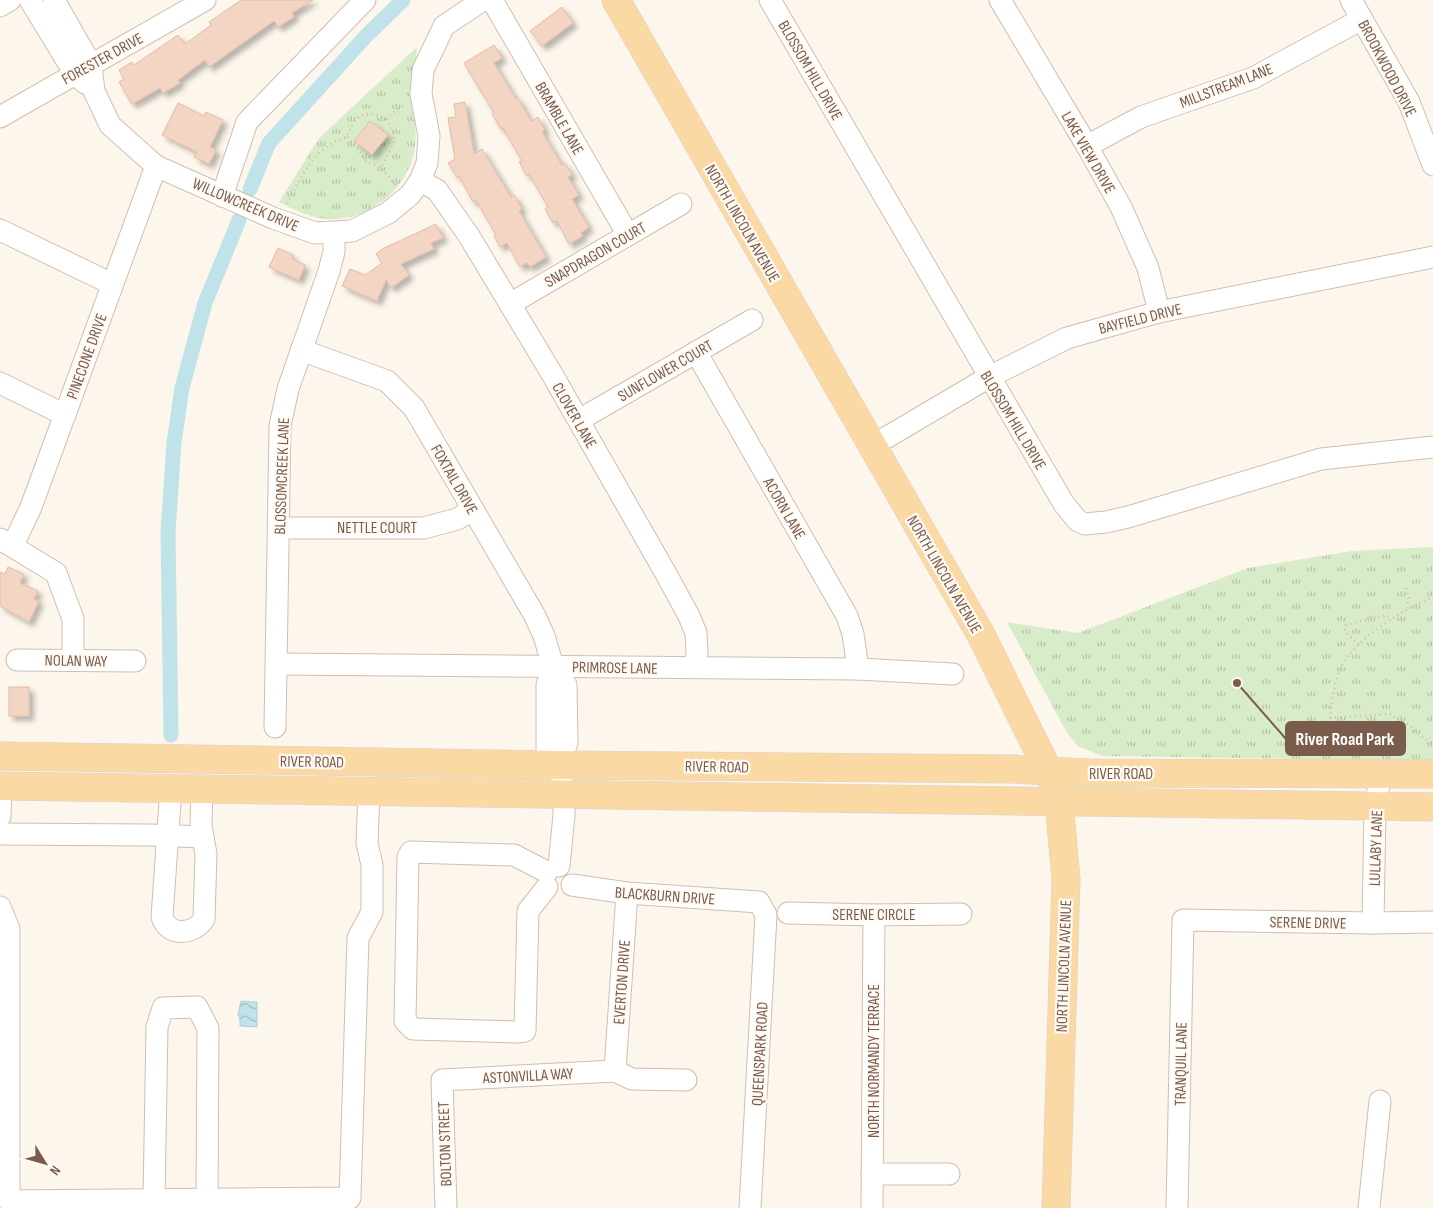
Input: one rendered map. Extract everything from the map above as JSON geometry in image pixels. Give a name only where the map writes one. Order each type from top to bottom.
[{"type":"main road","name":"NORTH LINCOLN AVENUE","points":[[616,0],[980,633],[1032,742],[1049,772],[1059,802],[1066,879],[1056,1208]]},
{"type":"main road","name":"RIVER ROAD","points":[[0,756],[559,765],[1012,769],[1049,772],[1433,774]]},
{"type":"main road","name":"RIVER ROAD","points":[[1,786],[1433,807]]},
{"type":"street","points":[[0,6],[10,0]]},
{"type":"street","name":"WILLOWCREEK DRIVE","points":[[30,0],[83,70]]},
{"type":"street","name":"WILLOWCREEK DRIVE","points":[[54,0],[83,70],[110,125],[156,166],[273,218],[315,233],[352,231],[388,213],[410,195],[420,181],[427,162],[429,136],[422,94],[423,70],[444,26],[483,0]]},
{"type":"street","name":"FORESTER DRIVE","points":[[0,117],[205,0]]},
{"type":"street","points":[[222,196],[247,122],[365,0]]},
{"type":"street","name":"BRAMBLE LANE","points":[[492,0],[628,235]]},
{"type":"street","name":"BLOSSOM HILL DRIVE","points":[[770,0],[1064,504],[1078,521],[1085,524],[1128,517],[1320,459],[1433,447]]},
{"type":"street","name":"LAKE VIEW DRIVE","points":[[1000,0],[1121,207],[1148,268],[1159,312]]},
{"type":"street","name":"BROOKWOOD DRIVE","points":[[1351,0],[1409,102],[1433,165]]},
{"type":"street","name":"MILLSTREAM LANE","points":[[1087,146],[1141,117],[1253,78],[1362,19]]},
{"type":"street","name":"PINECONE DRIVE","points":[[6,542],[31,507],[156,166]]},
{"type":"street","name":"CLOVER LANE","points":[[420,181],[437,190],[469,236],[578,420],[689,616],[696,633],[696,667]]},
{"type":"street","name":"SNAPDRAGON COURT","points":[[510,304],[680,204]]},
{"type":"street","points":[[0,230],[112,284]]},
{"type":"street","name":"BLOSSOMCREEK LANE","points":[[275,727],[280,426],[288,389],[329,271],[334,252],[334,233]]},
{"type":"street","name":"BAYFIELD DRIVE","points":[[872,446],[989,377],[1067,338],[1159,312],[1433,257]]},
{"type":"street","name":"SUNFLOWER COURT","points":[[578,420],[752,320]]},
{"type":"street","name":"FOXTAIL DRIVE","points":[[301,350],[386,381],[414,408],[535,616],[544,636],[553,666],[566,685],[556,714],[567,743],[559,765]]},
{"type":"street","name":"ACORN LANE","points":[[696,352],[847,616],[853,634],[858,669]]},
{"type":"street","points":[[0,383],[65,415]]},
{"type":"street","name":"NETTLE COURT","points":[[278,528],[424,528],[457,519],[473,510]]},
{"type":"street","points":[[6,542],[56,573],[73,619],[73,660]]},
{"type":"street","name":"NOLAN WAY","points":[[16,660],[135,661]]},
{"type":"street","name":"PRIMROSE LANE","points":[[277,664],[858,669],[953,674]]},
{"type":"street","points":[[551,875],[514,855],[411,852],[408,857],[405,1021],[413,1029],[525,1031],[528,911],[551,875],[564,815],[564,794],[559,765]]},
{"type":"street","name":"LULLABY LANE","points":[[1373,923],[1375,807],[1381,774]]},
{"type":"street","points":[[0,817],[1,786]]},
{"type":"street","points":[[171,788],[162,917],[164,922],[173,930],[180,931],[194,929],[204,919],[206,854],[201,826],[202,789]]},
{"type":"street","points":[[0,907],[9,929],[9,1201],[350,1198],[358,938],[372,912],[372,865],[368,843],[369,792]]},
{"type":"street","points":[[0,834],[203,837]]},
{"type":"street","name":"BLACKBURN DRIVE","points":[[551,875],[567,868],[573,878],[572,886],[627,893],[759,902]]},
{"type":"street","name":"EVERTON DRIVE","points":[[616,1071],[627,893]]},
{"type":"street","name":"QUEENSPARK ROAD","points":[[750,1208],[766,915],[759,902]]},
{"type":"street","name":"SERENE CIRCLE","points":[[788,912],[874,915],[961,914]]},
{"type":"street","name":"NORTH NORMANDY TERRACE","points":[[872,1208],[874,915]]},
{"type":"street","name":"SERENE DRIVE","points":[[1183,920],[1433,922]]},
{"type":"street","name":"TRANQUIL LANE","points":[[1177,1208],[1183,920]]},
{"type":"street","points":[[154,1199],[158,1027],[163,1008],[197,1008],[208,1028],[207,1199]]},
{"type":"street","points":[[616,1071],[632,1080],[686,1080]]},
{"type":"street","name":"ASTONVILLA WAY","points":[[442,1080],[616,1071]]},
{"type":"street","name":"BOLTON STREET","points":[[442,1080],[446,1208]]},
{"type":"street","points":[[1369,1208],[1380,1100]]},
{"type":"street","points":[[872,1174],[949,1174]]},
{"type":"path","points":[[386,119],[399,108],[409,104]]},
{"type":"path","points":[[347,137],[352,124],[360,116],[371,114],[386,119],[394,131],[395,138],[389,155],[381,167]]},
{"type":"path","points":[[347,137],[352,145],[362,153],[364,160],[381,167],[398,189]]},
{"type":"path","points":[[285,208],[308,165],[323,148],[347,137]]},
{"type":"path","points":[[1406,588],[1409,599],[1408,609]]},
{"type":"path","points":[[1330,718],[1332,700],[1341,668],[1358,644],[1419,602],[1433,597]]},
{"type":"path","points":[[1358,644],[1345,632],[1346,625],[1372,616],[1380,618],[1386,615],[1391,620]]},
{"type":"path","points":[[1280,759],[1330,718],[1391,714],[1393,718],[1403,721],[1417,734],[1433,744]]},
{"type":"green space","points":[[417,47],[414,93],[416,137],[414,154],[402,181],[381,202],[369,210],[341,219],[314,217],[279,202],[319,138]]},
{"type":"green space","points":[[1433,547],[1433,761],[1102,756],[1078,746],[1067,733],[1007,622],[1078,633],[1248,568],[1352,551]]},
{"type":"water","points":[[241,1001],[257,1002],[257,1027],[240,1026],[238,1014]]},
{"type":"building","points":[[241,0],[313,0],[292,13],[294,17],[278,27],[274,21],[209,67],[205,60],[178,80],[180,83],[163,93],[160,88],[132,104],[119,82],[124,79],[119,70],[132,62],[134,65],[178,35],[185,44],[211,25],[209,22]]},
{"type":"building","points":[[562,7],[573,23],[542,46],[530,31]]},
{"type":"building","points":[[494,45],[502,58],[494,63],[531,121],[538,117],[545,130],[542,132],[562,165],[565,163],[572,175],[568,177],[579,195],[572,199],[589,227],[581,233],[583,236],[569,244],[557,221],[553,223],[545,209],[548,207],[529,174],[527,176],[519,162],[522,161],[503,128],[501,129],[492,114],[494,113],[464,63]]},
{"type":"building","points":[[465,102],[474,154],[482,149],[511,197],[514,195],[522,209],[519,211],[546,257],[530,267],[527,263],[520,267],[507,243],[500,247],[494,236],[496,235],[476,200],[473,202],[459,176],[457,177],[448,163],[455,159],[448,118],[456,117],[454,104]]},
{"type":"building","points":[[178,103],[204,116],[206,112],[223,120],[210,147],[216,150],[209,164],[194,157],[197,152],[162,135]]},
{"type":"building","points":[[370,121],[388,135],[372,155],[354,141]]},
{"type":"building","points":[[436,224],[443,238],[431,243],[434,249],[401,264],[409,275],[391,288],[386,280],[377,301],[342,286],[350,269],[365,275],[382,263],[376,254],[384,248]]},
{"type":"building","points":[[278,248],[293,255],[292,259],[305,265],[299,280],[269,267]]},
{"type":"building","points":[[8,567],[24,574],[20,583],[38,591],[34,599],[39,601],[29,622],[0,606],[0,572],[5,574]]},
{"type":"building","points":[[9,687],[29,687],[29,716],[9,716]]},
{"type":"waterway","points":[[250,189],[269,143],[367,35],[403,0]]},
{"type":"waterway","points":[[171,735],[168,532],[174,443],[182,388],[205,303],[239,220]]},
{"type":"place","name":"River Road Park","points":[[1237,683]]}]
